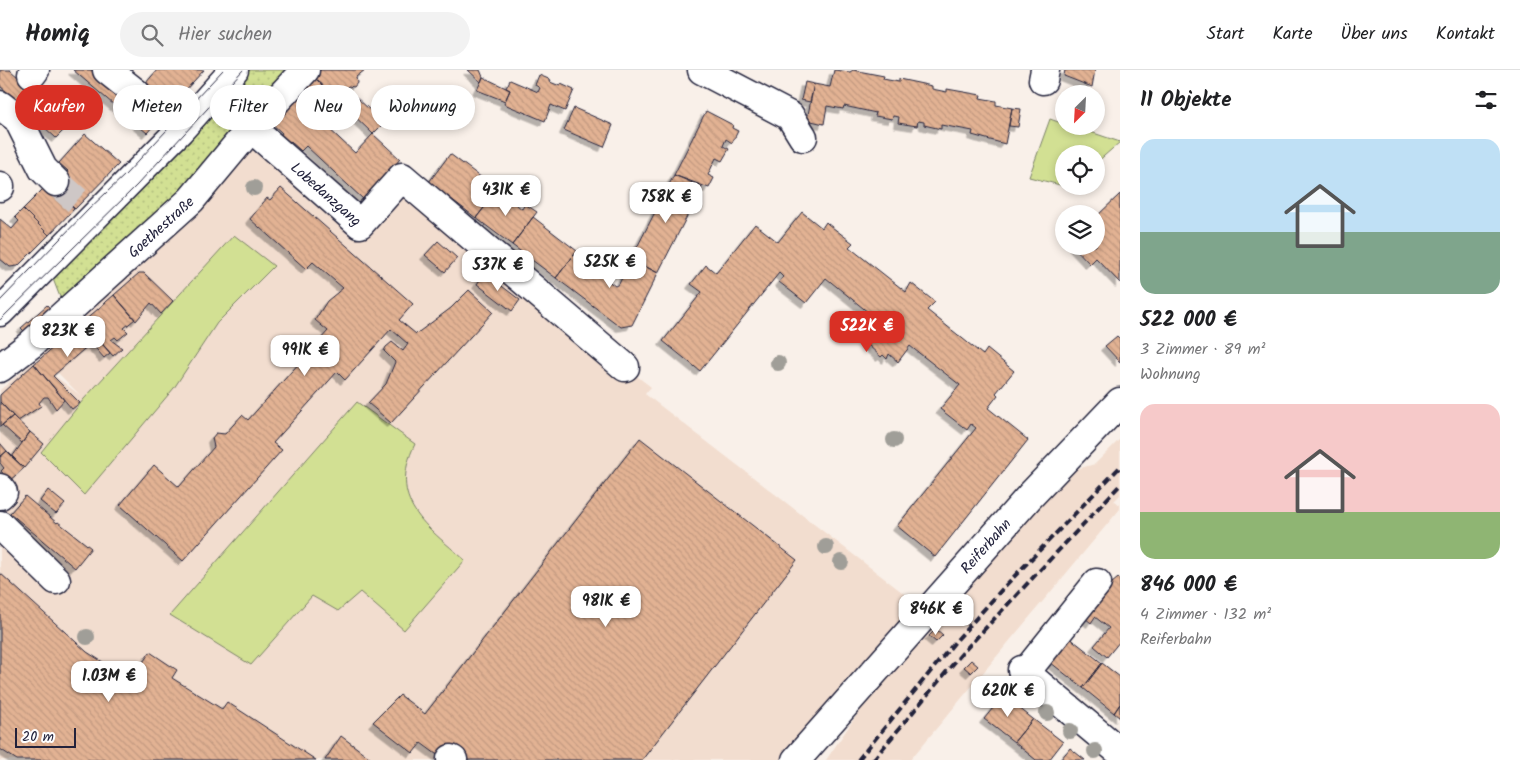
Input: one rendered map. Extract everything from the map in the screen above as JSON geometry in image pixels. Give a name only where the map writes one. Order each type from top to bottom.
[{"type":"street","points":[[107,70],[126,85]]},
{"type":"street","points":[[4,301],[171,123],[234,70]]},
{"type":"street","name":"Goethestraße","points":[[286,90],[305,70]]},
{"type":"street","points":[[702,70],[790,116],[803,137]]},
{"type":"street","points":[[0,105],[18,119],[43,170],[56,182]]},
{"type":"street","name":"Goethestraße","points":[[0,368],[30,345],[191,200],[249,130]]},
{"type":"street","name":"Lobedanzgang","points":[[253,130],[360,224],[402,177],[625,367]]},
{"type":"street","name":"Reiferbahn","points":[[796,760],[1030,496],[1120,402]]},
{"type":"street","points":[[0,488],[3,492],[0,495]]},
{"type":"street","points":[[0,525],[56,580]]},
{"type":"street","points":[[1097,584],[1023,672],[1120,752]]},
{"type":"shaded area","points":[[249,130],[253,130],[360,223],[402,177],[651,387],[645,394],[924,609],[795,760],[0,760],[0,390],[35,361],[80,395],[30,345]]},
{"type":"shaded area","points":[[1120,439],[1120,495],[1114,501],[1120,505],[1120,509],[910,760],[826,760],[886,672],[990,555],[1077,469],[1095,464]]},
{"type":"green space","points":[[250,70],[305,70],[286,91],[286,85],[236,85]]},
{"type":"green space","points":[[210,114],[210,130],[246,130],[54,313],[60,297],[53,279],[141,189],[195,130],[200,130],[200,125]]},
{"type":"green space","points":[[1050,119],[1055,121],[1055,135],[1099,135],[1120,142],[1105,155],[1105,145],[1055,145],[1055,184],[1029,177]]},
{"type":"green space","points":[[234,235],[274,266],[217,323],[174,388],[84,495],[41,452],[84,399]]},
{"type":"green space","points":[[357,402],[415,444],[408,464],[406,481],[408,497],[415,511],[425,523],[465,560],[404,630],[360,592],[338,611],[312,596],[251,665],[170,615]]},
{"type":"building","points":[[0,70],[10,70],[27,85],[15,85],[15,99],[0,86]]},
{"type":"building","points":[[73,70],[106,70],[146,85],[113,85],[113,104],[103,96],[103,85],[91,85]]},
{"type":"building","points":[[157,70],[204,70],[190,85],[145,84]]},
{"type":"building","points":[[320,70],[365,70],[356,77],[356,85],[322,85],[314,77]]},
{"type":"building","points":[[468,70],[480,70],[483,77],[481,82]]},
{"type":"building","points":[[834,70],[850,72],[853,70],[884,76],[883,79],[899,82],[899,79],[932,86],[932,89],[947,92],[947,89],[981,95],[980,98],[996,101],[996,105],[1012,108],[1005,144],[972,135],[973,131],[941,125],[941,129],[924,125],[924,122],[918,121],[917,126],[898,123],[899,117],[893,116],[892,119],[875,116],[876,113],[844,106],[843,109],[827,106],[824,124],[807,120],[814,84],[830,87]]},
{"type":"building","points":[[1065,70],[1095,70],[1092,85],[1087,85],[1064,76]]},
{"type":"building","points":[[539,75],[551,80],[550,82],[560,86],[561,84],[574,90],[565,111],[551,105],[545,121],[504,104],[510,90],[506,88],[510,80],[538,92],[540,88],[535,85]]},
{"type":"building","points":[[314,77],[322,85],[307,85]]},
{"type":"building","points":[[483,77],[510,90],[505,101],[477,90]]},
{"type":"building","points":[[805,82],[814,84],[810,102],[801,100]]},
{"type":"building","points":[[296,96],[296,130],[330,130],[355,153],[373,134],[400,159],[376,188],[375,186],[363,199],[306,146],[301,151],[290,141],[287,143],[280,136],[282,133],[279,130],[286,130],[286,107]]},
{"type":"building","points":[[361,102],[371,111],[371,130],[377,130],[373,134],[361,122]]},
{"type":"building","points":[[574,108],[613,125],[604,147],[564,130]]},
{"type":"building","points":[[1012,108],[1021,109],[1018,127],[1009,126]]},
{"type":"building","points":[[706,111],[733,125],[732,128],[738,131],[732,143],[726,139],[723,146],[729,149],[722,161],[716,158],[708,175],[714,178],[709,188],[674,175]]},
{"type":"building","points":[[47,130],[64,130],[56,138]]},
{"type":"building","points":[[85,134],[119,164],[75,209],[52,187],[68,171],[59,163]]},
{"type":"building","points":[[450,154],[498,190],[476,218],[429,182]]},
{"type":"building","points":[[674,175],[702,187],[658,273],[631,259]]},
{"type":"building","points":[[48,184],[74,209],[49,235],[23,209]]},
{"type":"building","points":[[281,188],[413,304],[399,320],[416,334],[451,308],[469,290],[493,312],[391,423],[368,403],[386,384],[395,362],[384,351],[386,347],[392,342],[403,351],[408,344],[391,329],[345,380],[337,372],[273,443],[282,450],[183,561],[120,505],[154,465],[179,487],[214,447],[212,438],[216,433],[225,434],[242,415],[248,420],[328,331],[315,320],[327,301],[343,288],[313,262],[306,269],[250,219],[267,198],[270,200]]},
{"type":"building","points":[[498,190],[522,209],[525,204],[537,212],[512,245],[476,218]]},
{"type":"building","points":[[1120,194],[1120,283],[1096,258],[1090,264],[1082,255],[1105,255],[1105,208]]},
{"type":"building","points":[[23,209],[49,235],[18,266],[10,267],[0,259],[0,219],[12,229],[19,221],[15,217]]},
{"type":"building","points":[[802,212],[822,228],[826,222],[853,243],[849,247],[906,292],[911,283],[935,302],[927,310],[983,355],[987,349],[1014,371],[996,393],[998,395],[988,408],[1028,440],[935,557],[897,526],[976,428],[971,424],[967,430],[940,409],[960,385],[910,346],[898,362],[889,354],[887,359],[883,355],[881,357],[866,343],[870,338],[861,332],[874,317],[826,278],[806,303],[779,282],[783,277],[779,273],[700,371],[663,341],[702,292],[691,284],[706,265],[716,273],[755,224],[778,242]]},
{"type":"building","points":[[533,217],[577,251],[556,278],[512,245]]},
{"type":"building","points":[[438,241],[457,258],[445,272],[425,255]]},
{"type":"building","points":[[574,255],[615,286],[619,284],[631,259],[658,273],[632,325],[621,327],[556,278]]},
{"type":"building","points":[[139,273],[144,273],[173,301],[161,314],[151,303],[136,321],[114,295]]},
{"type":"building","points":[[485,273],[520,300],[512,311],[477,284]]},
{"type":"building","points":[[114,295],[135,319],[124,328],[128,332],[118,340],[115,337],[111,340],[122,348],[113,356],[83,322]]},
{"type":"building","points":[[47,305],[56,315],[31,338],[21,328]]},
{"type":"building","points":[[83,322],[110,353],[104,358],[91,343],[53,376],[80,403],[72,409],[34,364]]},
{"type":"building","points":[[1117,336],[1120,339],[1120,362],[1105,346]]},
{"type":"building","points":[[34,364],[64,400],[56,409],[48,397],[44,397],[39,403],[41,406],[18,421],[0,402],[0,395]]},
{"type":"building","points":[[0,402],[13,416],[0,427]]},
{"type":"building","points":[[13,416],[30,432],[22,443],[2,425]]},
{"type":"building","points":[[30,432],[44,444],[24,468],[12,457]]},
{"type":"building","points":[[640,438],[797,560],[642,760],[444,760],[421,743],[413,753],[373,722],[400,695],[425,714]]},
{"type":"building","points":[[0,443],[7,451],[0,457]]},
{"type":"building","points":[[7,451],[24,468],[9,481],[1,471],[4,468],[0,463],[0,457]]},
{"type":"building","points":[[48,490],[65,504],[56,514],[40,501]]},
{"type":"building","points":[[25,496],[91,548],[75,568],[10,513]]},
{"type":"building","points":[[0,573],[87,652],[131,680],[150,652],[177,670],[172,678],[222,709],[227,702],[316,760],[17,760],[0,749]]},
{"type":"building","points":[[1118,578],[1120,580],[1120,641],[1107,657],[1094,646],[1109,628],[1095,617],[1091,623],[1078,612]]},
{"type":"building","points":[[936,629],[943,635],[936,642],[929,636]]},
{"type":"building","points":[[1065,634],[1102,663],[1083,688],[1046,659]]},
{"type":"building","points":[[971,660],[978,666],[971,673],[964,667]]},
{"type":"building","points":[[1102,663],[1120,677],[1120,704],[1114,713],[1083,688]]},
{"type":"building","points":[[998,691],[1033,719],[1014,742],[984,719],[997,703],[992,699]]},
{"type":"building","points":[[1120,704],[1120,718],[1114,713]]},
{"type":"building","points":[[1033,719],[1063,742],[1049,760],[1036,760],[1014,742]]},
{"type":"building","points":[[341,736],[365,754],[372,760],[325,760]]},
{"type":"building","points":[[1070,748],[1085,760],[1061,759]]},
{"type":"tunnel","points":[[56,182],[81,204]]},
{"type":"tram line","points":[[0,301],[88,210],[125,175],[223,70]]},
{"type":"tram line","points":[[0,320],[137,185],[243,70]]},
{"type":"railway","points":[[858,760],[954,643],[1005,586],[1120,467]]},
{"type":"railway","points":[[873,760],[963,652],[1120,485]]}]
